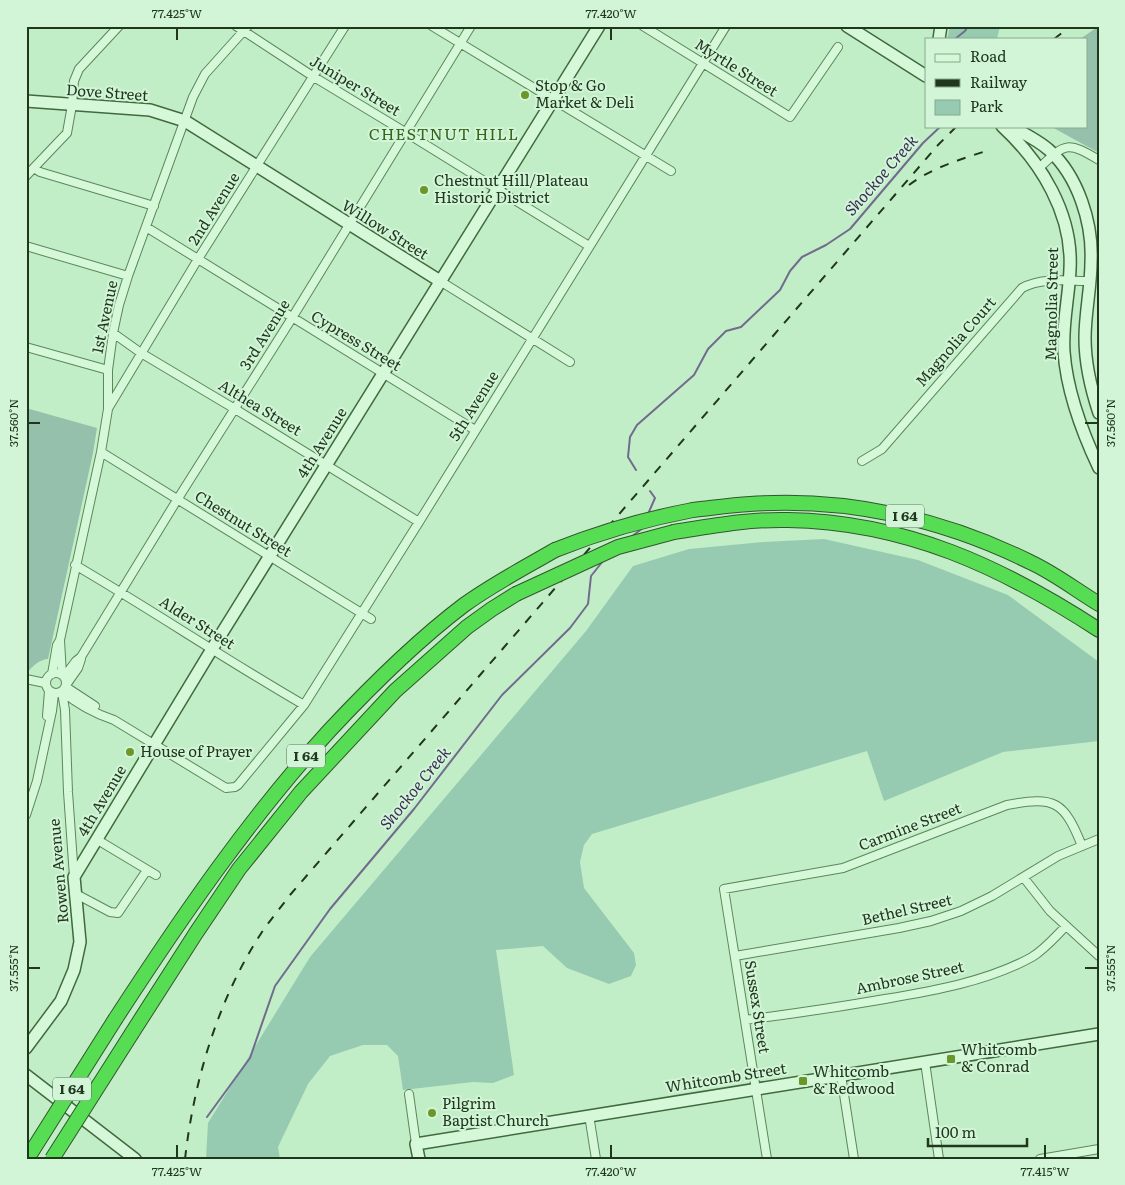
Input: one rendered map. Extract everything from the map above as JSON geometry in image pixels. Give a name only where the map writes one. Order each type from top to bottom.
[{"type":"highway","name":"I 64","points":[[28,1159],[155,957],[238,839],[295,768],[357,701],[413,647],[464,605],[502,580],[555,550],[599,533],[693,510],[791,502],[840,505],[882,510],[927,521],[983,541],[1032,562],[1099,604]]},
{"type":"highway","name":"I 64","points":[[52,1159],[196,933],[240,869],[301,792],[395,691],[467,627],[516,594],[618,547],[674,532],[728,523],[769,520],[816,521],[891,532],[917,539],[985,564],[1038,592],[1099,630]]},
{"type":"highway","points":[[1038,592],[1099,640]]},
{"type":"main road","name":"4th Avenue","points":[[74,877],[212,649],[598,26]]},
{"type":"main road","points":[[847,26],[925,75]]},
{"type":"main road","name":"Dove Street","points":[[26,101],[150,110],[185,121]]},
{"type":"main road","name":"Willow Street","points":[[185,121],[440,281]]},
{"type":"main road","name":"Magnolia Street","points":[[1004,128],[1038,169],[1056,198],[1064,219],[1070,252],[1064,331],[1067,377],[1075,409],[1099,468]]},
{"type":"main road","points":[[1013,128],[1043,145],[1053,154],[1073,184],[1086,216],[1091,249],[1085,327],[1086,350],[1090,384],[1099,413]]},
{"type":"main road","name":"Rowen Avenue","points":[[26,1048],[56,1008],[68,987],[78,958],[79,924],[74,877]]},
{"type":"main road","name":"Whitcomb Street","points":[[416,1144],[1099,1034]]},
{"type":"main road","points":[[26,1075],[135,1159]]},
{"type":"main road","points":[[416,1144],[419,1159]]},
{"type":"street","points":[[26,176],[67,132],[74,81],[79,69],[119,26]]},
{"type":"street","name":"Juniper Street","points":[[236,26],[246,29],[314,77],[589,246]]},
{"type":"street","name":"2nd Avenue","points":[[108,409],[198,259],[345,26]]},
{"type":"street","points":[[432,26],[671,172]]},
{"type":"street","name":"3rd Avenue","points":[[59,687],[78,668],[81,657],[177,500],[292,318],[471,26]]},
{"type":"street","name":"Myrtle Street","points":[[642,26],[790,117],[838,47]]},
{"type":"street","name":"5th Avenue","points":[[154,744],[226,788],[230,788],[238,785],[304,705],[726,26]]},
{"type":"street","name":"1st Avenue","points":[[59,687],[60,640],[75,564],[101,452],[108,409],[108,370],[119,305],[193,97],[205,74],[246,29]]},
{"type":"street","points":[[1038,169],[1053,154],[1063,148],[1072,147],[1099,160]]},
{"type":"street","points":[[34,168],[40,172],[154,206]]},
{"type":"street","name":"Cypress Street","points":[[146,227],[475,430]]},
{"type":"street","points":[[26,246],[128,276]]},
{"type":"street","name":"Willow Street","points":[[440,281],[570,362]]},
{"type":"street","name":"Magnolia Court","points":[[862,461],[882,449],[1022,288],[1042,281],[1090,281]]},
{"type":"street","name":"Althea Street","points":[[113,333],[141,353],[418,522]]},
{"type":"street","points":[[26,347],[108,370]]},
{"type":"street","name":"Chestnut Street","points":[[101,452],[371,619]]},
{"type":"street","name":"Alder Street","points":[[75,564],[304,705]]},
{"type":"street","name":"1st Avenue","points":[[52,674],[57,645],[60,640]]},
{"type":"street","points":[[26,815],[37,781],[48,726],[59,687],[57,673],[52,674],[47,678],[59,687],[110,714],[114,720],[154,744]]},
{"type":"street","points":[[26,679],[59,687]]},
{"type":"street","name":"Rowen Avenue","points":[[59,687],[65,710],[64,727],[74,877]]},
{"type":"street","name":"Carmine Street","points":[[724,889],[843,868],[1007,805],[1026,801],[1045,802],[1061,807],[1073,824],[1082,846]]},
{"type":"street","points":[[96,839],[156,876]]},
{"type":"street","name":"Bethel Street","points":[[735,956],[931,921],[979,903],[1024,878],[1058,856],[1099,839]]},
{"type":"street","points":[[76,894],[110,912],[116,913],[121,911],[147,870]]},
{"type":"street","points":[[1024,878],[1039,899],[1099,956]]},
{"type":"street","name":"Sussex Street","points":[[724,889],[767,1159]]},
{"type":"street","name":"Ambrose Street","points":[[745,1020],[913,994],[1001,971],[1032,957],[1045,948],[1066,926]]},
{"type":"street","points":[[924,1062],[939,1159]]},
{"type":"street","points":[[841,1075],[854,1159]]},
{"type":"street","points":[[409,1094],[416,1144]]},
{"type":"street","points":[[589,1116],[596,1159]]},
{"type":"street","points":[[1040,1159],[1099,1149]]},
{"type":"green space","points":[[950,26],[1000,26],[997,38],[947,38]]},
{"type":"green space","points":[[1099,26],[1099,153],[1054,128],[1088,128],[1088,38],[1081,38]]},
{"type":"green space","points":[[26,408],[97,428],[48,659],[37,663],[28,672],[26,671]]},
{"type":"green space","points":[[824,539],[918,560],[1008,595],[1099,662],[1099,741],[1003,752],[884,801],[867,751],[592,834],[584,845],[580,862],[584,888],[634,953],[636,965],[631,976],[609,984],[567,968],[543,946],[496,950],[514,1075],[493,1083],[473,1082],[403,1090],[398,1056],[387,1045],[363,1045],[330,1056],[308,1084],[278,1147],[280,1159],[206,1159],[208,1123],[310,957],[586,631],[633,566],[689,549],[763,542]]},
{"type":"waterway","name":"Shockoe Creek","points":[[956,38],[968,26]]},
{"type":"waterway","name":"Shockoe Creek","points":[[636,470],[628,457],[630,437],[637,425],[694,375],[708,349],[726,331],[741,327],[780,290],[790,271],[802,257],[826,245],[850,229],[923,143],[939,128]]},
{"type":"waterway","name":"Shockoe Creek","points":[[648,514],[655,498],[650,491]]},
{"type":"waterway","name":"Shockoe Creek","points":[[631,537],[643,528]]},
{"type":"waterway","name":"Shockoe Creek","points":[[207,1117],[250,1058],[275,986],[330,909],[414,809],[502,695],[570,628],[588,604],[591,576],[603,561]]},
{"type":"railway","points":[[1055,38],[1071,26]]},
{"type":"railway","points":[[185,1159],[195,1100],[210,1041],[246,958],[269,922],[290,895],[938,145],[955,128]]},
{"type":"railway","points":[[909,185],[938,168],[989,150]]},
{"type":"place","name":"Stop & Go Market & Deli","points":[[525,95]]},
{"type":"place","name":"Chestnut Hill/Plateau Historic District","points":[[424,190]]},
{"type":"place","name":"House of Prayer","points":[[130,752]]},
{"type":"place","name":"Whitcomb & Conrad","points":[[951,1059]]},
{"type":"place","name":"Whitcomb & Redwood","points":[[803,1081]]},
{"type":"place","name":"Pilgrim Baptist Church","points":[[432,1113]]},
{"type":"district","name":"CHESTNUT HILL","points":[[444,134]]}]
